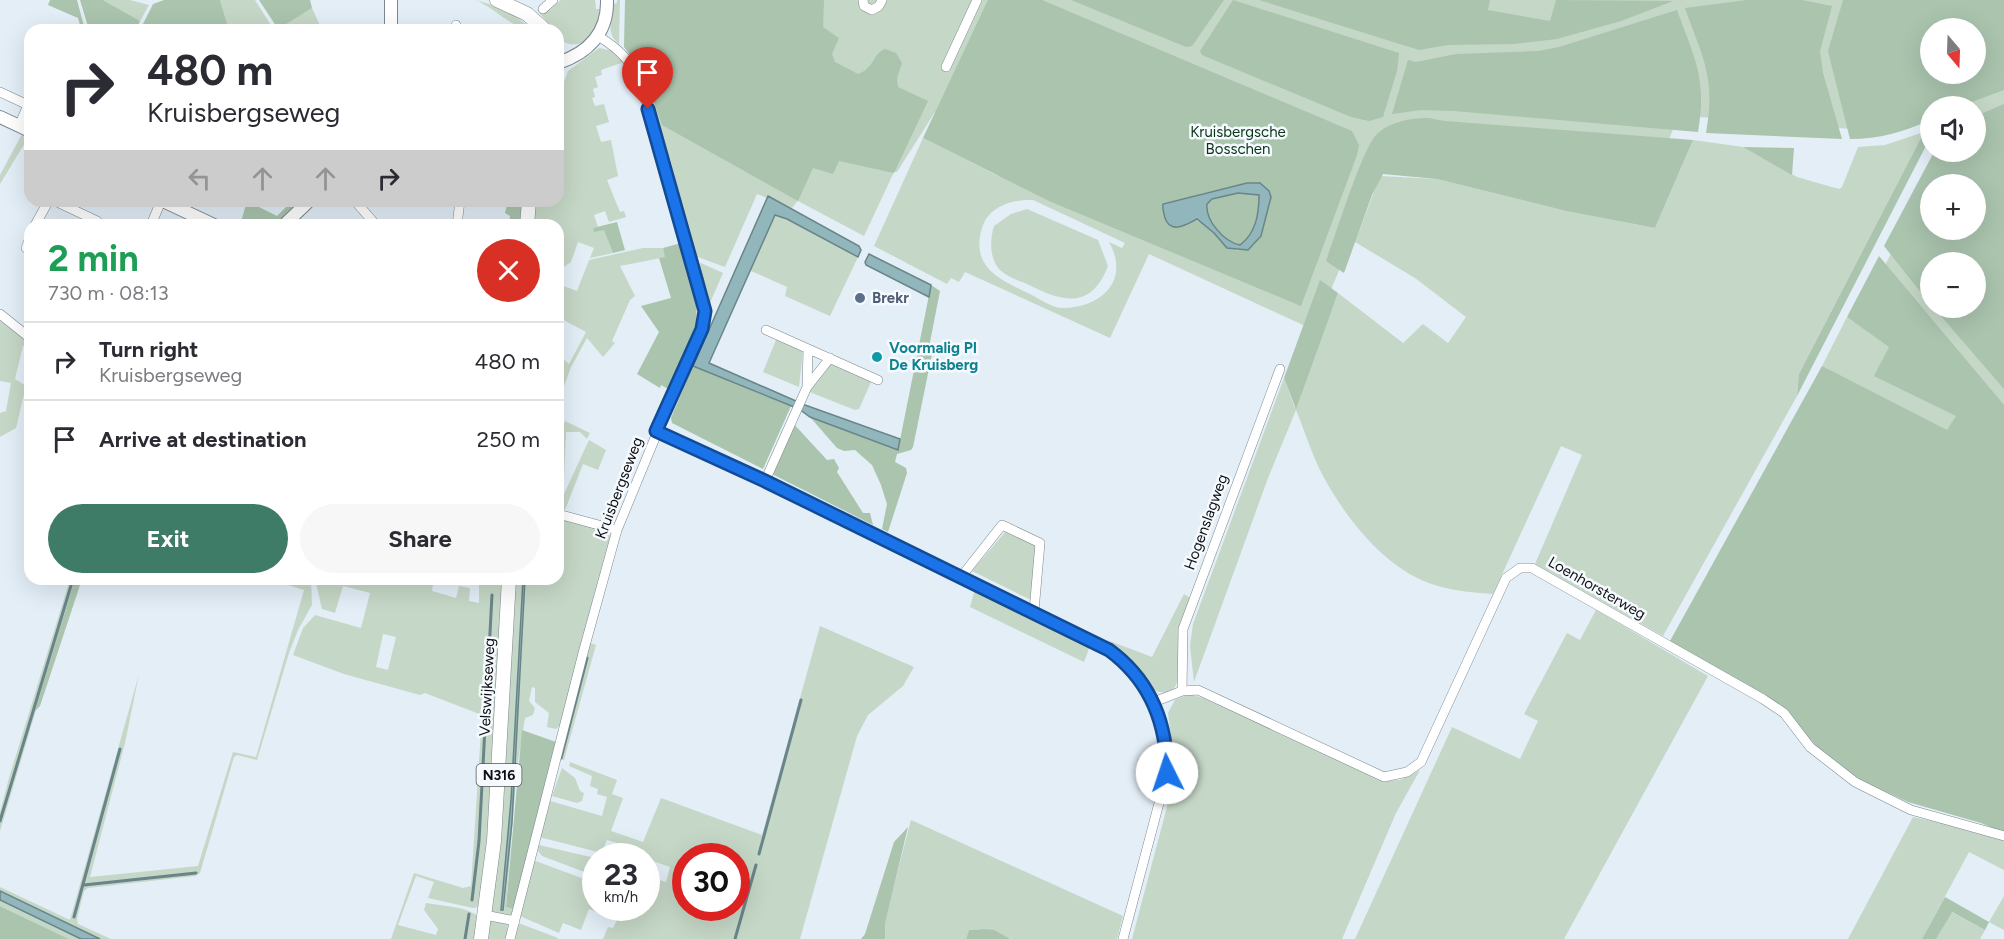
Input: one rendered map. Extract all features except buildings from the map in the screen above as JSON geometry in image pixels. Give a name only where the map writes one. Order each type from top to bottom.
[{"type":"main road","points":[[497,0],[527,14],[538,24]]},
{"type":"main road","name":"Velswijkseweg","points":[[481,939],[497,795],[509,585]]},
{"type":"street","points":[[391,0],[391,24]]},
{"type":"street","points":[[543,9],[553,0]]},
{"type":"street","points":[[564,60],[582,53],[598,36],[606,18],[607,0]]},
{"type":"street","points":[[863,0],[864,6],[872,9],[879,6],[882,0]]},
{"type":"street","points":[[946,67],[976,0]]},
{"type":"street","name":"Kruisbergseweg","points":[[510,939],[580,664],[617,530],[656,431],[702,329],[704,303],[636,72],[622,51],[598,36]]},
{"type":"street","points":[[0,92],[24,103]]},
{"type":"street","points":[[0,117],[24,128]]},
{"type":"street","points":[[68,207],[95,219]]},
{"type":"street","points":[[175,207],[201,219]]},
{"type":"street","points":[[290,219],[303,207]]},
{"type":"street","points":[[360,207],[371,219]]},
{"type":"street","points":[[0,314],[24,333]]},
{"type":"street","points":[[766,330],[878,380]]},
{"type":"street","points":[[807,387],[808,349]]},
{"type":"street","points":[[765,481],[807,387],[830,358]]},
{"type":"street","name":"Hogenslagweg","points":[[1182,691],[1183,629],[1280,369]]},
{"type":"street","points":[[656,431],[1034,611],[1098,643],[1120,658],[1138,678],[1154,702],[1167,754],[1167,773],[1123,939]]},
{"type":"street","points":[[564,516],[617,530]]},
{"type":"street","points":[[961,577],[1002,525],[1040,543],[1041,555],[1034,611]]},
{"type":"street","name":"Loenhorsterweg","points":[[1182,691],[1198,690],[1384,777],[1400,775],[1421,762],[1506,578],[1520,568],[1532,568],[1784,713],[1810,747],[1855,782],[1911,810],[2004,836]]},
{"type":"street","points":[[1154,702],[1182,691]]},
{"type":"street","points":[[485,915],[515,921]]},
{"type":"green space","points":[[50,0],[77,0],[83,24],[80,24],[78,18],[48,5]]},
{"type":"green space","points":[[80,0],[103,0],[140,21],[139,24],[87,24]]},
{"type":"green space","points":[[103,0],[130,0],[149,5],[140,21]]},
{"type":"green space","points":[[164,0],[220,0],[227,24],[143,24],[153,4]]},
{"type":"green space","points":[[220,0],[255,0],[270,24],[227,24]]},
{"type":"green space","points":[[259,0],[310,0],[312,8],[286,24],[275,24]]},
{"type":"green space","points":[[475,0],[503,8],[526,24],[511,23]]},
{"type":"green space","points":[[561,0],[595,0],[596,9],[600,9],[599,20],[586,41],[567,44],[564,42],[564,24],[549,24],[537,10],[539,8],[550,10]]},
{"type":"green space","points":[[617,0],[620,0],[619,44],[612,35],[610,25],[613,4],[617,3]]},
{"type":"green space","points":[[625,0],[824,0],[823,27],[839,38],[832,54],[835,62],[858,74],[868,68],[881,51],[885,49],[896,53],[902,63],[897,78],[898,87],[928,101],[894,173],[839,161],[833,174],[813,168],[798,201],[662,125],[643,71],[624,47]]},
{"type":"green space","name":"Kruisbergsche Bosschen","points":[[634,0],[2004,0],[2004,817],[1833,372],[1822,366],[1847,317],[1854,322],[1920,196],[1920,240],[1986,240],[1986,174],[1930,174],[1936,162],[1986,162],[1986,96],[1920,96],[1920,105],[1851,129],[1700,117],[1674,127],[1637,218],[1384,163],[1314,330],[1149,254],[1110,338],[965,272],[959,282],[951,278],[947,284],[874,246],[923,138],[998,176],[998,153],[935,112],[897,172],[894,172],[864,236],[798,201],[799,199],[792,208],[757,194],[725,267],[695,256],[670,158],[666,156],[641,54]],"holes":[[[1033,200],[1125,243],[1122,248],[1109,242],[1115,255],[1116,268],[1114,279],[1101,296],[1078,306],[1055,307],[999,278],[984,263],[979,242],[985,221],[1005,204]]]},
{"type":"green space","points":[[988,0],[1042,0],[1352,131],[1359,145],[1301,306],[1049,201],[923,138]],"holes":[[[1247,183],[1271,197],[1261,236],[1237,251],[1218,229],[1228,240],[1240,245],[1255,222],[1259,195],[1247,192],[1232,193],[1218,197],[1207,204],[1206,210],[1217,229],[1194,220],[1200,194]]]},
{"type":"green space","points":[[1071,0],[1224,0],[1192,46],[1186,47]]},
{"type":"green space","points":[[1233,0],[1399,53],[1397,71],[1383,117],[1369,121],[1351,117],[1202,55],[1200,51]]},
{"type":"green space","points":[[1259,0],[1490,0],[1488,10],[1550,21],[1556,0],[1673,1],[1621,21],[1557,39],[1514,44],[1448,45],[1419,50]]},
{"type":"green space","points":[[1747,0],[1802,0],[1832,6],[1820,51],[1823,73],[1842,139],[1706,133],[1709,97],[1706,69],[1685,8]]},
{"type":"green space","points":[[1843,0],[2004,0],[2004,90],[1986,97],[1920,96],[1920,124],[1881,136],[1850,139],[1828,51]]},
{"type":"green space","points":[[312,8],[319,24],[284,24]]},
{"type":"green space","points":[[1677,10],[1698,70],[1701,97],[1698,132],[1454,111],[1421,110],[1392,114],[1408,60],[1416,62],[1456,54],[1538,51],[1559,47]]},
{"type":"green space","points":[[599,48],[614,51],[624,62],[601,70],[602,75],[595,77],[598,87],[593,89],[595,97],[592,98],[595,106],[604,104],[609,122],[596,126],[601,142],[611,140],[618,176],[607,180],[620,212],[624,211],[626,217],[609,222],[605,211],[594,215],[598,227],[593,228],[594,231],[604,229],[613,253],[590,258],[594,248],[578,242],[571,262],[564,267],[564,219],[532,219],[534,207],[564,207],[564,82],[568,71]]},
{"type":"green space","points":[[2004,104],[2004,389],[1943,318],[1986,318],[1986,252],[1920,252],[1920,291],[1884,246],[1920,178],[1920,240],[1986,240],[1986,174],[1922,174],[1929,162],[1986,162],[1986,112]]},
{"type":"green space","points":[[1428,118],[1693,140],[1655,228],[1566,211],[1437,179],[1383,174],[1372,195],[1344,273],[1326,261],[1356,175],[1370,144],[1376,135],[1393,124]]},
{"type":"green space","points":[[1920,133],[1920,140],[1799,374],[1797,396],[1663,636],[1535,564],[1582,455],[1561,446],[1493,594],[1459,590],[1419,579],[1402,569],[1370,542],[1343,509],[1322,474],[1296,410],[1268,478],[1194,682],[1190,646],[1193,624],[1284,378],[1295,408],[1338,293],[1403,343],[1423,324],[1448,343],[1466,317],[1415,278],[1355,242],[1380,176],[1437,179],[1566,211],[1655,228],[1693,140],[1743,147],[1797,177],[1839,189],[1842,187],[1858,147],[1885,145]]},
{"type":"green space","points":[[22,134],[24,145],[0,184],[0,175]]},
{"type":"green space","points":[[1920,140],[1920,157],[1797,396],[1799,374]]},
{"type":"green space","points":[[1743,147],[1794,148],[1792,175]]},
{"type":"green space","points":[[245,207],[259,207],[277,216],[286,207],[298,207],[283,219],[242,219]]},
{"type":"green space","points":[[506,207],[526,207],[524,219],[510,219],[510,216],[505,213]]},
{"type":"green space","points":[[1027,209],[1098,240],[1108,266],[1093,290],[1084,296],[1064,298],[1041,291],[1000,270],[991,249],[994,226],[1011,214]]},
{"type":"green space","points":[[778,214],[858,257],[830,316],[785,296],[787,287],[749,270],[772,219]]},
{"type":"green space","points":[[617,222],[625,250],[613,253],[604,230],[594,232],[593,228]]},
{"type":"green space","points":[[681,243],[697,299],[696,325],[668,389],[661,385],[660,388],[637,374],[659,332],[641,306],[671,298],[659,258],[665,257],[663,248]]},
{"type":"green space","points":[[643,248],[663,248],[666,257],[620,266],[635,296],[630,300],[612,341],[615,343],[603,357],[587,338],[571,367],[564,386],[564,359],[569,364],[586,332],[564,320],[564,286],[577,291],[589,260]]},
{"type":"green space","points":[[1879,256],[1920,305],[1920,318],[1931,318],[2004,405],[2004,833],[1981,823],[1908,802],[1854,777],[1830,760],[1803,732],[1670,641],[1822,366],[1947,430],[1956,416],[1874,376],[1889,347],[1847,317]]},
{"type":"green space","points":[[701,263],[723,273],[710,303],[699,265]]},
{"type":"green space","points":[[1320,280],[1338,293],[1296,409],[1284,378]]},
{"type":"green space","points":[[931,285],[940,291],[930,342],[932,354],[913,447],[911,450],[897,454],[895,462],[906,468],[907,473],[888,532],[882,529],[887,504],[872,465],[855,450],[844,451],[837,448],[810,417],[898,450]]},
{"type":"green space","points":[[0,321],[24,338],[15,379],[24,385],[24,394],[16,428],[0,437],[0,413],[6,411],[11,383],[0,381]]},
{"type":"green space","points":[[780,339],[803,349],[799,387],[763,372],[776,340]]},
{"type":"green space","points":[[830,361],[871,382],[859,409],[855,410],[807,391]]},
{"type":"green space","points":[[693,366],[791,406],[763,469],[672,423],[671,418]]},
{"type":"green space","points":[[565,421],[590,433],[587,439],[580,432],[566,432],[564,478]]},
{"type":"green space","points":[[792,422],[827,460],[834,459],[839,468],[837,472],[863,513],[870,513],[873,525],[770,473]]},
{"type":"green space","points":[[589,440],[606,450],[598,470],[583,464],[565,510],[564,494]]},
{"type":"green space","points":[[564,519],[607,531],[611,537],[560,725],[556,729],[547,727],[549,713],[535,702],[535,688],[532,687],[529,701],[535,708],[533,715],[525,718],[517,768],[506,907],[514,909],[510,916],[491,913],[513,585],[564,585]]},
{"type":"green space","points":[[1006,531],[1036,544],[1031,600],[972,571]]},
{"type":"green space","points":[[68,585],[73,585],[0,831],[0,812]]},
{"type":"green space","points":[[73,585],[80,585],[40,706],[35,711]]},
{"type":"green space","points":[[288,585],[311,585],[312,605],[298,630],[289,653],[257,760],[237,755],[234,757],[200,873],[195,876],[88,888],[84,891],[77,919],[78,924],[111,939],[69,939],[0,906],[0,887],[70,920],[139,674],[125,743],[90,877],[198,866],[233,752],[256,757],[304,590]]},
{"type":"green space","points":[[316,585],[433,585],[432,591],[456,598],[459,586],[470,588],[469,601],[479,603],[479,585],[504,585],[492,807],[482,906],[473,908],[428,898],[434,882],[416,876],[398,925],[436,935],[438,929],[424,910],[426,903],[454,907],[469,911],[480,918],[477,939],[391,939],[414,873],[463,888],[471,886],[482,715],[425,693],[420,695],[344,674],[293,655],[303,628],[315,615],[361,628],[370,593],[343,586],[335,613],[322,609]],"holes":[[[383,634],[396,637],[388,670],[376,667]]]},
{"type":"green space","points":[[975,589],[1090,646],[1084,662],[970,607]]},
{"type":"green space","points":[[1184,594],[1190,598],[1178,640],[1178,678],[1176,686],[1171,691],[1163,693],[1151,689],[1122,651],[1107,640],[1152,657]]},
{"type":"green space","points":[[1596,610],[1708,676],[1564,939],[1355,939],[1452,727],[1520,759],[1538,721],[1524,714],[1567,633],[1580,640]]},
{"type":"green space","points":[[820,626],[914,667],[903,686],[868,715],[857,736],[800,939],[603,939],[608,927],[613,928],[616,921],[660,921],[660,880],[666,882],[670,867],[660,864],[660,843],[617,843],[607,840],[606,843],[582,843],[582,848],[539,837],[550,801],[602,816],[607,797],[597,794],[598,789],[590,786],[592,776],[569,766],[570,762],[617,780],[612,794],[623,798],[611,831],[643,842],[661,798],[762,835]]},
{"type":"green space","points":[[590,643],[596,645],[564,760],[559,759]]},
{"type":"green space","points":[[1189,694],[1203,698],[1383,781],[1400,780],[1420,770],[1396,813],[1342,939],[1132,939],[1172,788],[1173,751],[1168,713],[1175,700]]},
{"type":"green space","points":[[522,730],[556,742],[514,909],[506,907]]},
{"type":"green space","points":[[562,768],[575,778],[580,791],[584,793],[582,801],[577,803],[552,796]]},
{"type":"green space","points":[[1913,817],[2004,837],[2004,870],[1969,852],[1922,939],[1848,939]]},
{"type":"green space","points":[[911,820],[1123,916],[1117,939],[1013,939],[978,929],[969,930],[966,939],[885,939],[884,923]]},
{"type":"green space","points":[[908,827],[885,923],[885,939],[861,939],[865,934],[894,842]]},
{"type":"green space","points":[[539,845],[582,855],[582,871],[542,856],[538,851]]},
{"type":"green space","points":[[533,860],[582,878],[582,921],[584,921],[581,930],[563,923],[559,933],[520,916]]},
{"type":"green space","points":[[2004,896],[2004,930],[1989,922]]},
{"type":"green space","points":[[1945,897],[1989,922],[1985,930],[1952,912],[1936,939],[1922,939]]},
{"type":"green space","points":[[0,906],[4,908],[69,939],[0,939]]},
{"type":"green space","points":[[1951,912],[1985,930],[1980,939],[1936,939]]},
{"type":"green space","points":[[490,919],[508,923],[506,939],[486,939]]},
{"type":"green space","points":[[521,924],[558,938],[513,939],[516,925]]},
{"type":"green space","points":[[969,930],[994,930],[1010,939],[966,939]]},
{"type":"water","points":[[1247,183],[1260,183],[1269,191],[1271,197],[1261,236],[1248,250],[1227,248],[1197,219],[1180,227],[1171,226],[1165,218],[1163,204]],"holes":[[[1238,193],[1259,195],[1256,223],[1250,235],[1240,245],[1228,240],[1212,223],[1207,210],[1207,204],[1212,199]]]},
{"type":"water","points":[[768,196],[859,246],[861,250],[858,257],[787,219],[775,215],[709,363],[805,405],[900,439],[898,450],[810,417],[799,409],[693,366]]},
{"type":"water","points":[[869,254],[931,285],[929,297],[866,265]]},
{"type":"water","points":[[523,585],[525,585],[512,822],[503,910],[501,910],[511,800]]},
{"type":"water","points":[[0,891],[100,939],[81,939],[0,900]]},
{"type":"waterway","points":[[0,821],[71,585]]},
{"type":"waterway","points":[[472,900],[479,841],[492,595]]},
{"type":"waterway","points":[[561,758],[587,658]]},
{"type":"waterway","points":[[759,854],[801,700]]},
{"type":"waterway","points":[[74,917],[120,749]]},
{"type":"waterway","points":[[735,939],[756,865]]},
{"type":"waterway","points":[[84,885],[196,873]]},
{"type":"waterway","points":[[465,939],[469,914]]},
{"type":"place","name":"Brekr","points":[[860,298]]},
{"type":"place","name":"Voormalig PI De Kruisberg","points":[[877,357]]},
{"type":"route","points":[[648,109],[699,280],[705,311],[702,329],[656,431],[1034,611],[1109,650],[1120,658],[1151,695],[1159,713],[1167,754],[1167,773]]}]
